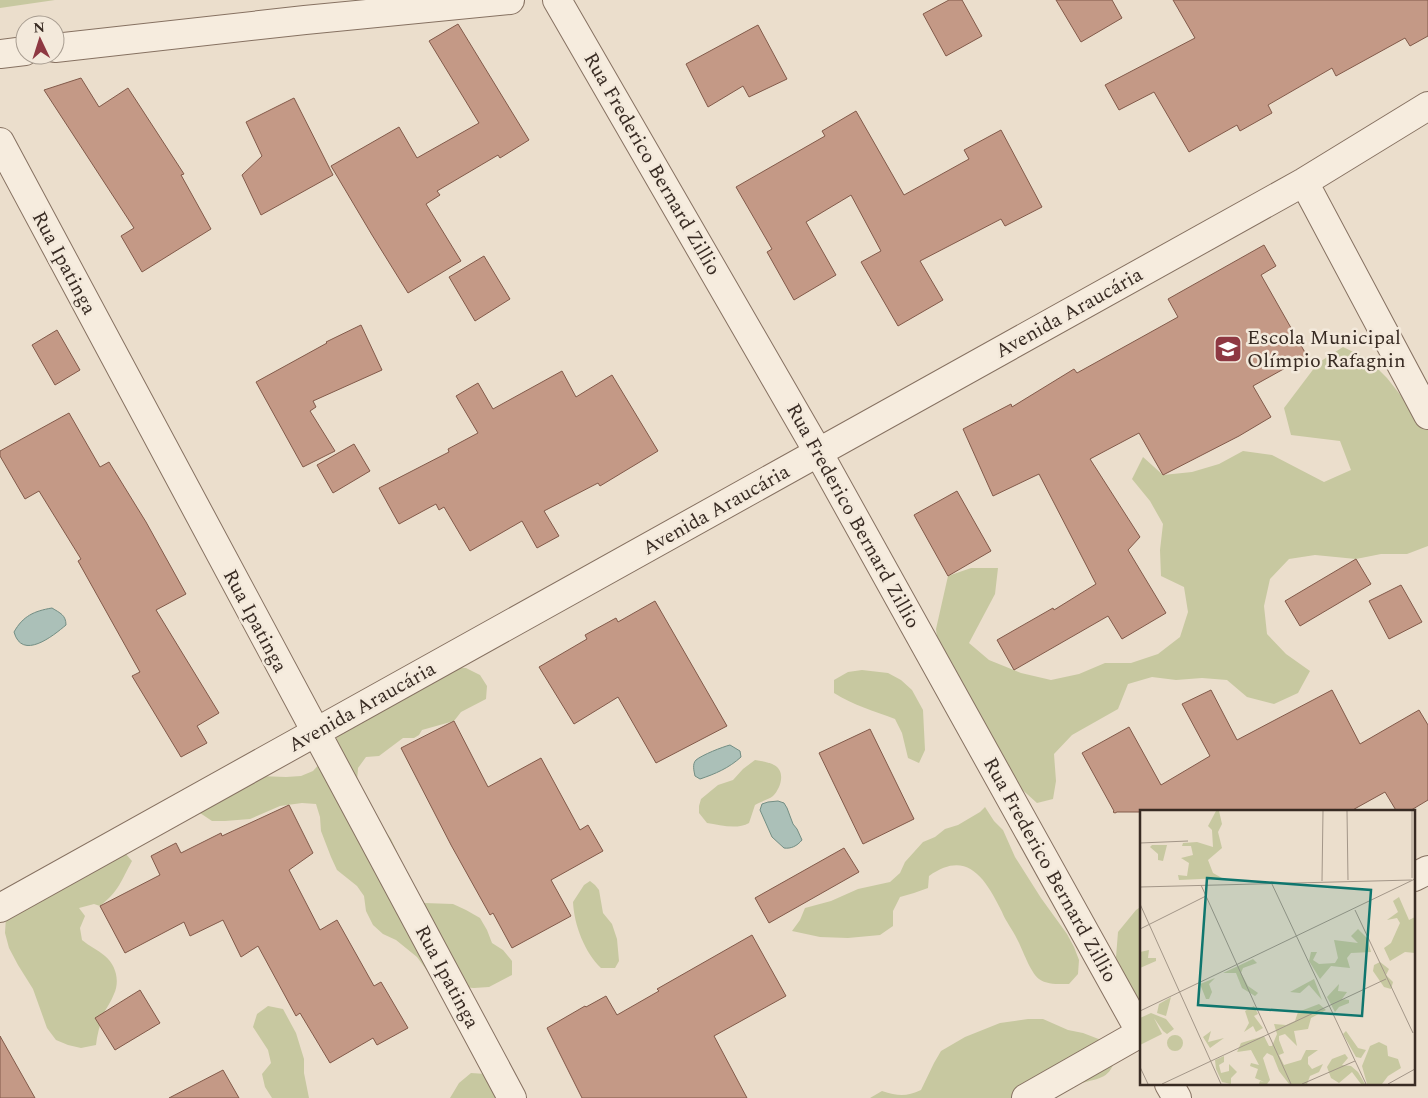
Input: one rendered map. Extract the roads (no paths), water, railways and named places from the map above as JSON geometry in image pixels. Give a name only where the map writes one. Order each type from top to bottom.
[{"type":"street","points":[[65,47],[286,22],[510,0]]},
{"type":"street","name":"Rua Frederico Bernard Zillio","points":[[558,0],[818,452],[1140,1031]]},
{"type":"street","points":[[0,54],[15,52]]},
{"type":"street","name":"Avenida Araucária","points":[[0,908],[1304,182],[1428,106]]},
{"type":"street","name":"Rua Ipatinga","points":[[2,152],[512,1098]]},
{"type":"street","points":[[1304,182],[1428,415]]},
{"type":"street","points":[[1416,877],[1428,870]]},
{"type":"street","points":[[1026,1098],[1140,1034]]},
{"type":"street","points":[[1170,1086],[1177,1098]]},
{"type":"place","name":"Escola Municipal Olímpio Rafagnin","points":[[1228,349]]}]
